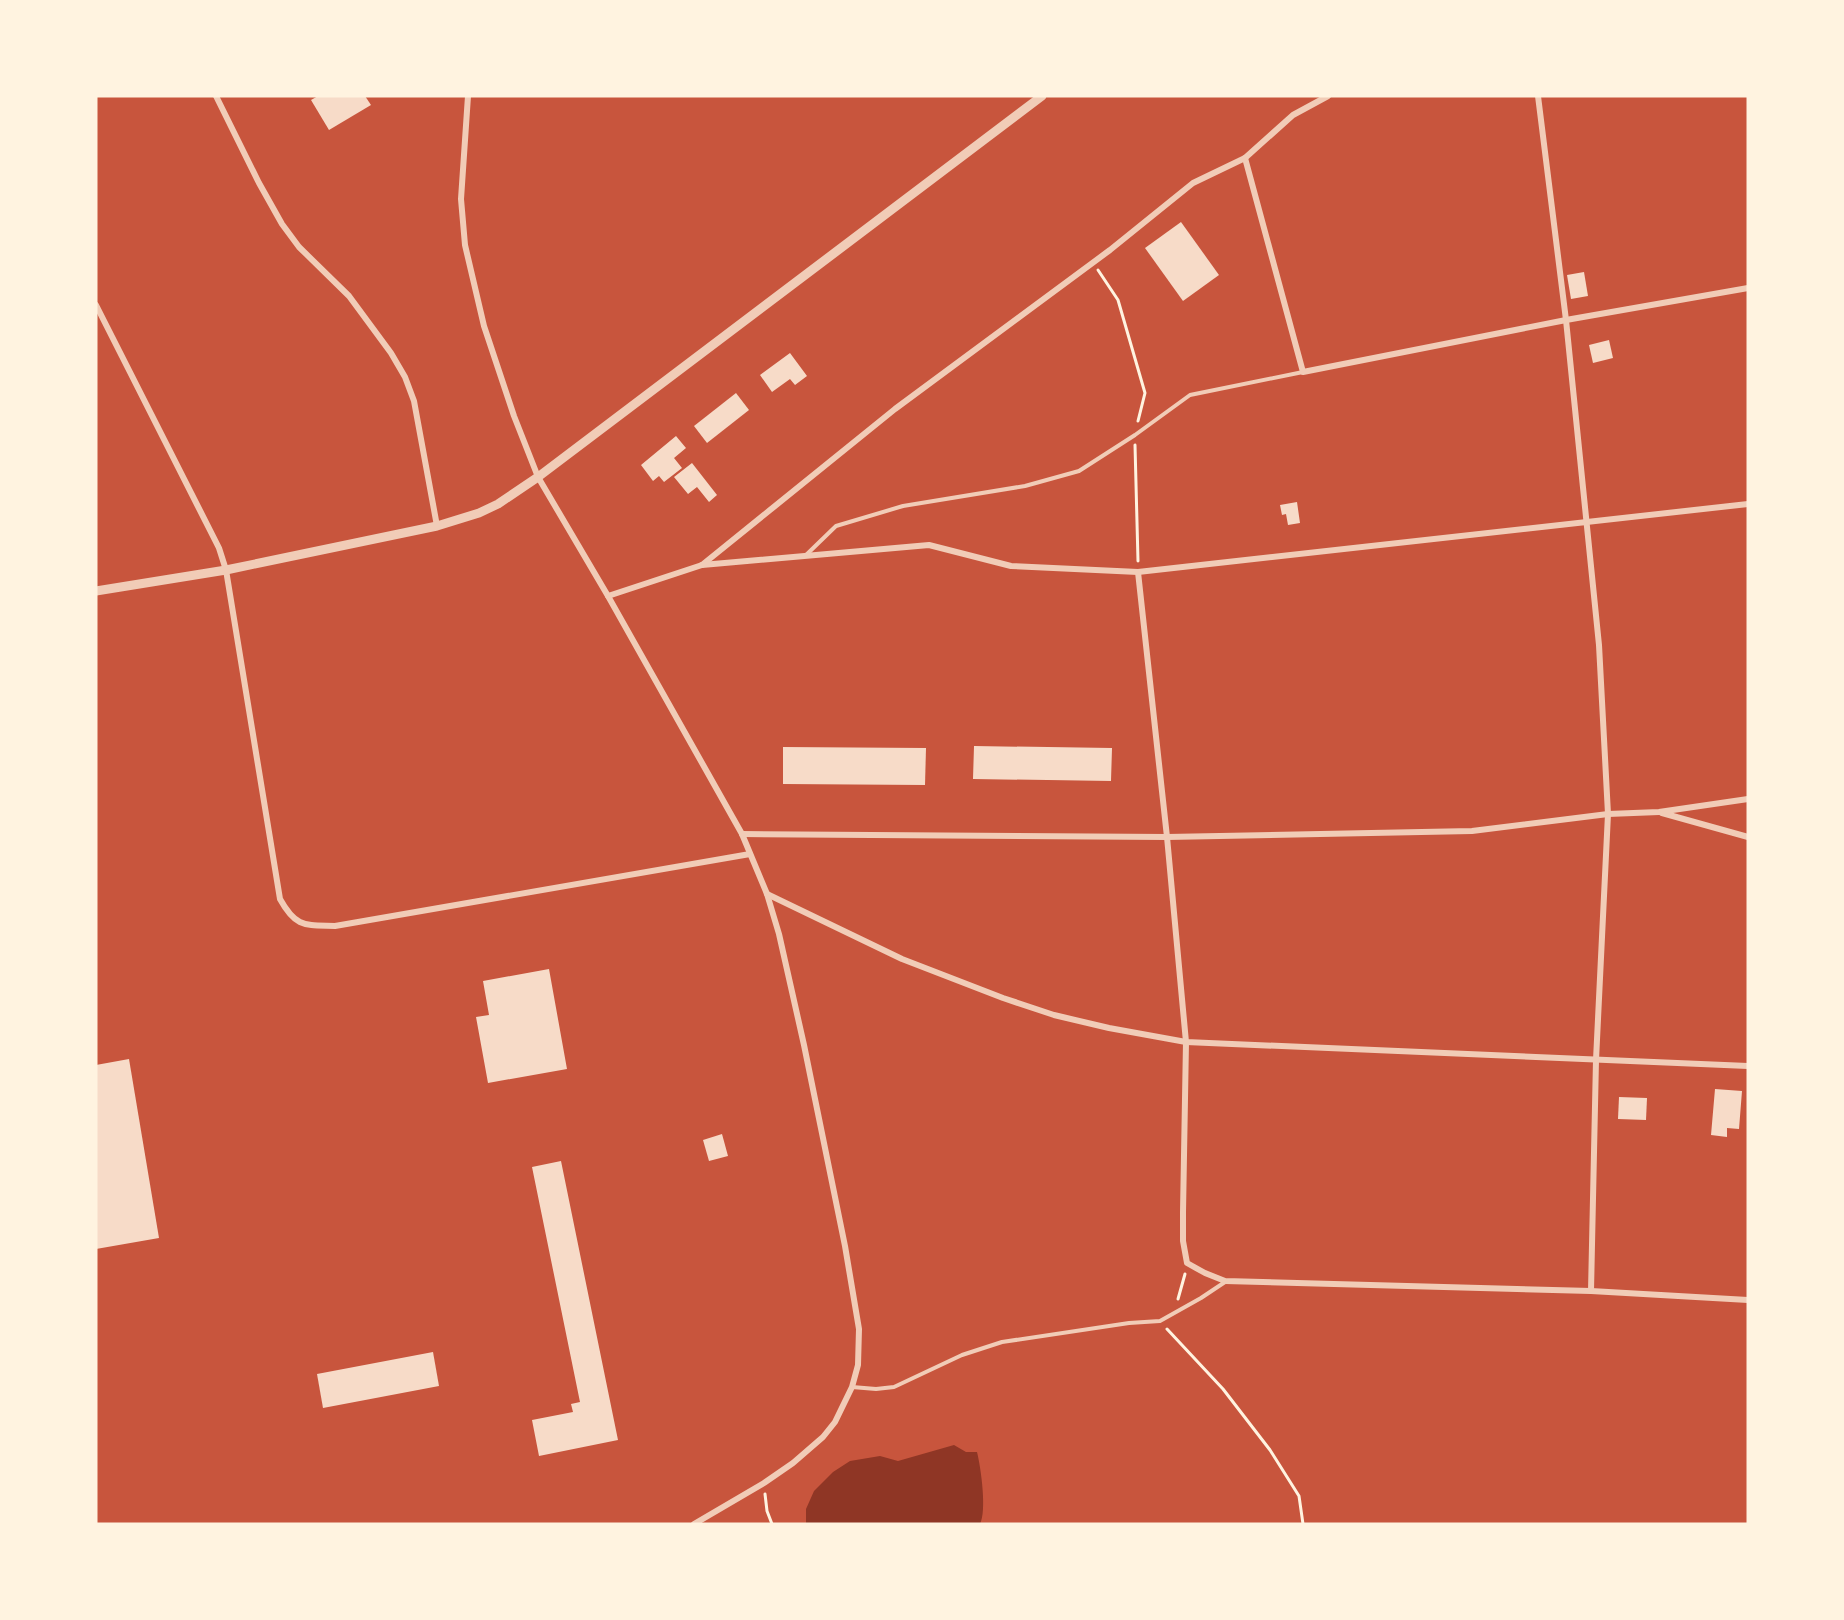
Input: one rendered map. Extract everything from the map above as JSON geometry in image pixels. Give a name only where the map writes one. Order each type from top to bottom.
[{"type":"street","points":[[216,96],[282,224],[299,247],[349,296],[391,352],[405,377],[414,401],[437,526]]},
{"type":"street","points":[[468,96],[460,200],[465,244],[484,326],[514,416],[538,477],[742,834],[768,894],[804,1045],[845,1246],[859,1329],[858,1365],[852,1387],[835,1422],[823,1437],[793,1463],[764,1483],[694,1524]]},
{"type":"street","points":[[96,591],[226,570],[437,526],[479,513],[498,504],[538,477],[1042,96]]},
{"type":"street","points":[[702,565],[896,409],[1093,263],[1192,183],[1245,158],[1293,115],[1328,96]]},
{"type":"street","points":[[1538,96],[1566,320],[1599,645],[1608,814],[1596,1060],[1591,1291]]},
{"type":"street","points":[[1245,158],[1303,372],[1566,320],[1748,288]]},
{"type":"street","points":[[96,305],[219,548],[226,570],[280,899],[289,915],[304,925],[335,926],[750,854]]},
{"type":"street","points":[[608,596],[702,565],[929,545],[1011,566],[1138,572],[1748,504]]},
{"type":"street","points":[[1138,572],[1167,837],[1186,1042],[1183,1241],[1187,1263],[1225,1281],[1591,1291],[1748,1300]]},
{"type":"street","points":[[742,834],[1167,837],[1472,831],[1608,814],[1659,812],[1748,798]]},
{"type":"street","points":[[1659,812],[1748,837]]},
{"type":"street","points":[[768,894],[902,959],[1003,998],[1054,1015],[1186,1042],[1748,1066]]},
{"type":"lane","points":[[804,556],[836,526],[903,506],[1025,486],[1079,471],[1135,435],[1190,395],[1303,372]]},
{"type":"lane","points":[[852,1387],[876,1389],[894,1387],[962,1355],[1002,1342],[1129,1323],[1160,1321],[1201,1298],[1225,1281]]},
{"type":"path","points":[[1093,263],[1118,300],[1145,393],[1135,435],[1138,572]]},
{"type":"path","points":[[1166,1317],[1180,1295],[1187,1263]]},
{"type":"path","points":[[1160,1321],[1223,1389],[1270,1450],[1299,1496],[1303,1524]]},
{"type":"path","points":[[764,1483],[767,1511],[772,1524]]},
{"type":"shaded area","points":[[954,1445],[966,1452],[977,1452],[983,1500],[980,1524],[806,1524],[806,1509],[814,1491],[833,1472],[850,1461],[880,1456],[898,1461]]},
{"type":"building","points":[[318,96],[365,96],[371,105],[329,130],[311,100]]},
{"type":"building","points":[[1181,222],[1219,275],[1183,301],[1145,248]]},
{"type":"building","points":[[1584,272],[1588,296],[1571,299],[1567,275]]},
{"type":"building","points":[[1609,340],[1613,358],[1593,363],[1589,345]]},
{"type":"building","points":[[790,353],[807,376],[795,385],[790,379],[772,392],[760,375]]},
{"type":"building","points":[[736,393],[749,410],[707,443],[694,426]]},
{"type":"building","points":[[676,436],[686,448],[674,458],[682,468],[664,482],[659,476],[653,481],[641,465]]},
{"type":"building","points":[[692,463],[717,495],[709,502],[697,487],[688,494],[674,477]]},
{"type":"building","points":[[1297,502],[1300,523],[1288,525],[1286,514],[1282,515],[1280,505]]},
{"type":"building","points":[[974,746],[1112,748],[1111,781],[973,779]]},
{"type":"building","points":[[783,747],[926,748],[925,785],[783,784]]},
{"type":"building","points":[[549,969],[567,1069],[488,1083],[476,1017],[489,1015],[483,981]]},
{"type":"building","points":[[129,1059],[159,1238],[96,1249],[96,1065]]},
{"type":"building","points":[[1715,1089],[1742,1091],[1739,1129],[1727,1128],[1727,1137],[1711,1135]]},
{"type":"building","points":[[1619,1097],[1647,1098],[1646,1120],[1618,1119]]},
{"type":"building","points":[[722,1134],[728,1156],[709,1161],[703,1140]]},
{"type":"building","points":[[561,1161],[618,1440],[539,1456],[532,1420],[573,1412],[571,1404],[580,1402],[532,1167]]},
{"type":"building","points":[[433,1352],[439,1386],[323,1408],[317,1374]]}]
